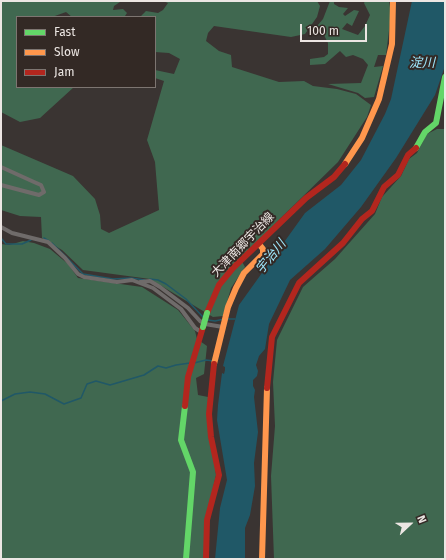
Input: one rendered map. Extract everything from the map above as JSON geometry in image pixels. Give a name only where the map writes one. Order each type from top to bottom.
[{"type":"street","name":"大津南郷宇治線","points":[[186,559],[193,472],[181,440],[190,371],[207,313],[219,285],[306,198],[334,177],[347,162],[362,138],[379,99],[386,71],[394,30],[393,1]]},
{"type":"street","points":[[262,559],[267,372],[272,337],[299,283],[343,243],[362,219],[372,210],[384,187],[398,175],[408,155],[415,150],[425,132],[436,123],[445,77]]},
{"type":"street","points":[[1,167],[41,185],[44,192],[39,195],[1,185]]},
{"type":"street","points":[[1,227],[12,233],[48,242],[65,258],[78,274],[84,277],[112,282],[132,280],[153,288],[181,309],[195,328],[202,330]]},
{"type":"street","points":[[206,559],[208,514],[218,484],[219,475],[210,437],[209,414],[214,365],[226,315],[236,288],[244,273],[263,254],[263,249],[259,244]]},
{"type":"street","points":[[140,282],[150,281],[160,287],[188,308],[200,321],[209,325],[224,324]]},
{"type":"green space","points":[[1,1],[127,1],[120,2],[114,6],[113,10],[123,9],[127,13],[125,16],[71,16],[66,12],[55,16],[16,16],[16,88],[73,88],[40,118],[20,122],[1,112]]},
{"type":"green space","points":[[163,1],[317,1],[320,6],[317,17],[305,34],[291,37],[214,26],[208,33],[206,41],[219,51],[231,55],[232,67],[279,82],[304,81],[313,86],[337,89],[356,94],[371,105],[367,117],[338,162],[240,258],[245,267],[231,288],[223,316],[213,317],[150,279],[83,270],[62,250],[42,238],[41,217],[20,216],[1,210],[1,145],[73,176],[95,199],[100,215],[101,229],[109,233],[159,210],[155,162],[147,140],[164,81],[156,78],[156,70],[174,74],[180,59],[169,53],[156,52],[156,16],[141,16],[146,11],[158,13],[163,10],[168,3]]},
{"type":"green space","points":[[330,1],[334,1],[334,4],[339,7],[348,8],[343,14],[345,16],[354,10],[359,11],[352,26],[347,23],[342,29],[358,35],[365,26],[370,15],[364,3],[365,1],[389,1],[391,14],[386,55],[378,55],[374,67],[383,66],[374,97],[365,98],[358,93],[328,84],[361,83],[368,65],[363,59],[353,55],[346,57],[340,51],[325,64],[310,65],[310,59],[324,57],[328,54],[328,43],[323,33],[313,35],[312,32],[323,19]]},
{"type":"green space","points":[[437,129],[445,129],[445,559],[274,559],[271,476],[275,426],[273,382],[277,340],[303,287],[335,259],[375,214],[382,197],[401,176],[409,159],[417,153],[427,134]]},
{"type":"green space","points":[[23,241],[34,243],[50,249],[68,264],[78,278],[142,287],[178,310],[195,331],[197,339],[207,346],[204,374],[196,378],[198,395],[208,397],[216,475],[207,516],[204,559],[1,559],[1,244],[9,245]]},
{"type":"water","name":"淀川","points":[[412,1],[445,1],[445,66],[435,95],[396,158],[361,207],[325,249],[290,280],[269,324],[265,349],[259,356],[256,365],[258,371],[257,376],[253,380],[258,432],[254,463],[255,486],[250,515],[245,528],[245,559],[215,559],[220,508],[227,480],[217,420],[218,405],[222,373],[224,374],[225,370],[225,367],[223,366],[239,305],[305,213],[341,185],[361,160],[385,114],[391,99]]},
{"type":"waterway","points":[[1,238],[6,244],[22,244],[31,240]]},
{"type":"waterway","points":[[44,238],[49,241]]},
{"type":"waterway","points":[[52,243],[83,274],[113,279],[131,278],[145,280]]},
{"type":"waterway","points":[[150,279],[158,280],[166,284],[186,299],[203,317]]},
{"type":"waterway","points":[[208,320],[215,321],[224,319]]},
{"type":"waterway","points":[[227,319],[235,319]]},
{"type":"waterway","points":[[194,363],[206,360],[214,361]]},
{"type":"waterway","points":[[1,401],[15,394],[30,392],[45,394],[64,404],[81,398],[87,384],[96,381],[110,385],[144,375],[158,366],[166,368],[190,363]]},
{"type":"traffic: fast","points":[[416,148],[425,132],[436,123],[445,77]]},
{"type":"traffic: fast","points":[[203,327],[207,313]]},
{"type":"traffic: fast","points":[[185,406],[181,440],[193,472],[186,559]]},
{"type":"traffic: slow","points":[[345,164],[362,138],[379,99],[392,44],[393,1]]},
{"type":"traffic: slow","points":[[214,364],[228,307],[236,288],[244,273],[263,254],[263,249],[259,244]]},
{"type":"traffic: slow","points":[[262,559],[267,388]]},
{"type":"traffic: jam","points":[[267,388],[272,337],[299,283],[343,243],[362,219],[372,211],[384,187],[398,175],[408,155],[416,148]]},
{"type":"traffic: jam","points":[[207,313],[219,285],[233,268],[306,198],[334,177],[345,164]]},
{"type":"traffic: jam","points":[[185,406],[188,377],[203,327]]},
{"type":"traffic: jam","points":[[206,559],[207,520],[219,475],[211,437],[209,414],[214,364]]},
{"type":"water label","name":"宇治川","points":[[271,257]]}]
